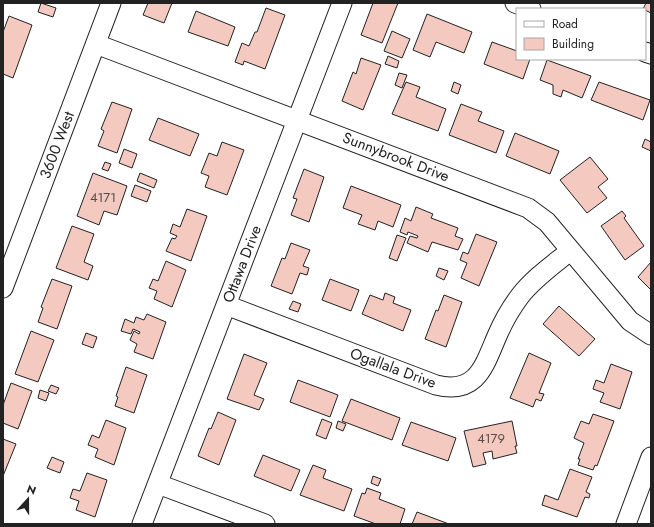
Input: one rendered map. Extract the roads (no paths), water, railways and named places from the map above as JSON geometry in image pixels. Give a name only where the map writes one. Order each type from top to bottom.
[{"type":"street","name":"3600 West","points":[[3,288],[111,3]]},
{"type":"street","name":"Ottawa Drive","points":[[142,524],[342,3]]},
{"type":"street","points":[[516,3],[528,8]]},
{"type":"street","name":"Sunnybrook Drive","points":[[96,44],[528,208],[547,222],[630,321],[651,335]]},
{"type":"street","name":"Ogallala Drive","points":[[226,305],[436,385],[455,387],[472,381],[483,370],[504,321],[520,296],[540,275],[570,251]]},
{"type":"street","points":[[626,524],[651,457]]},
{"type":"street","points":[[158,484],[264,524]]}]
